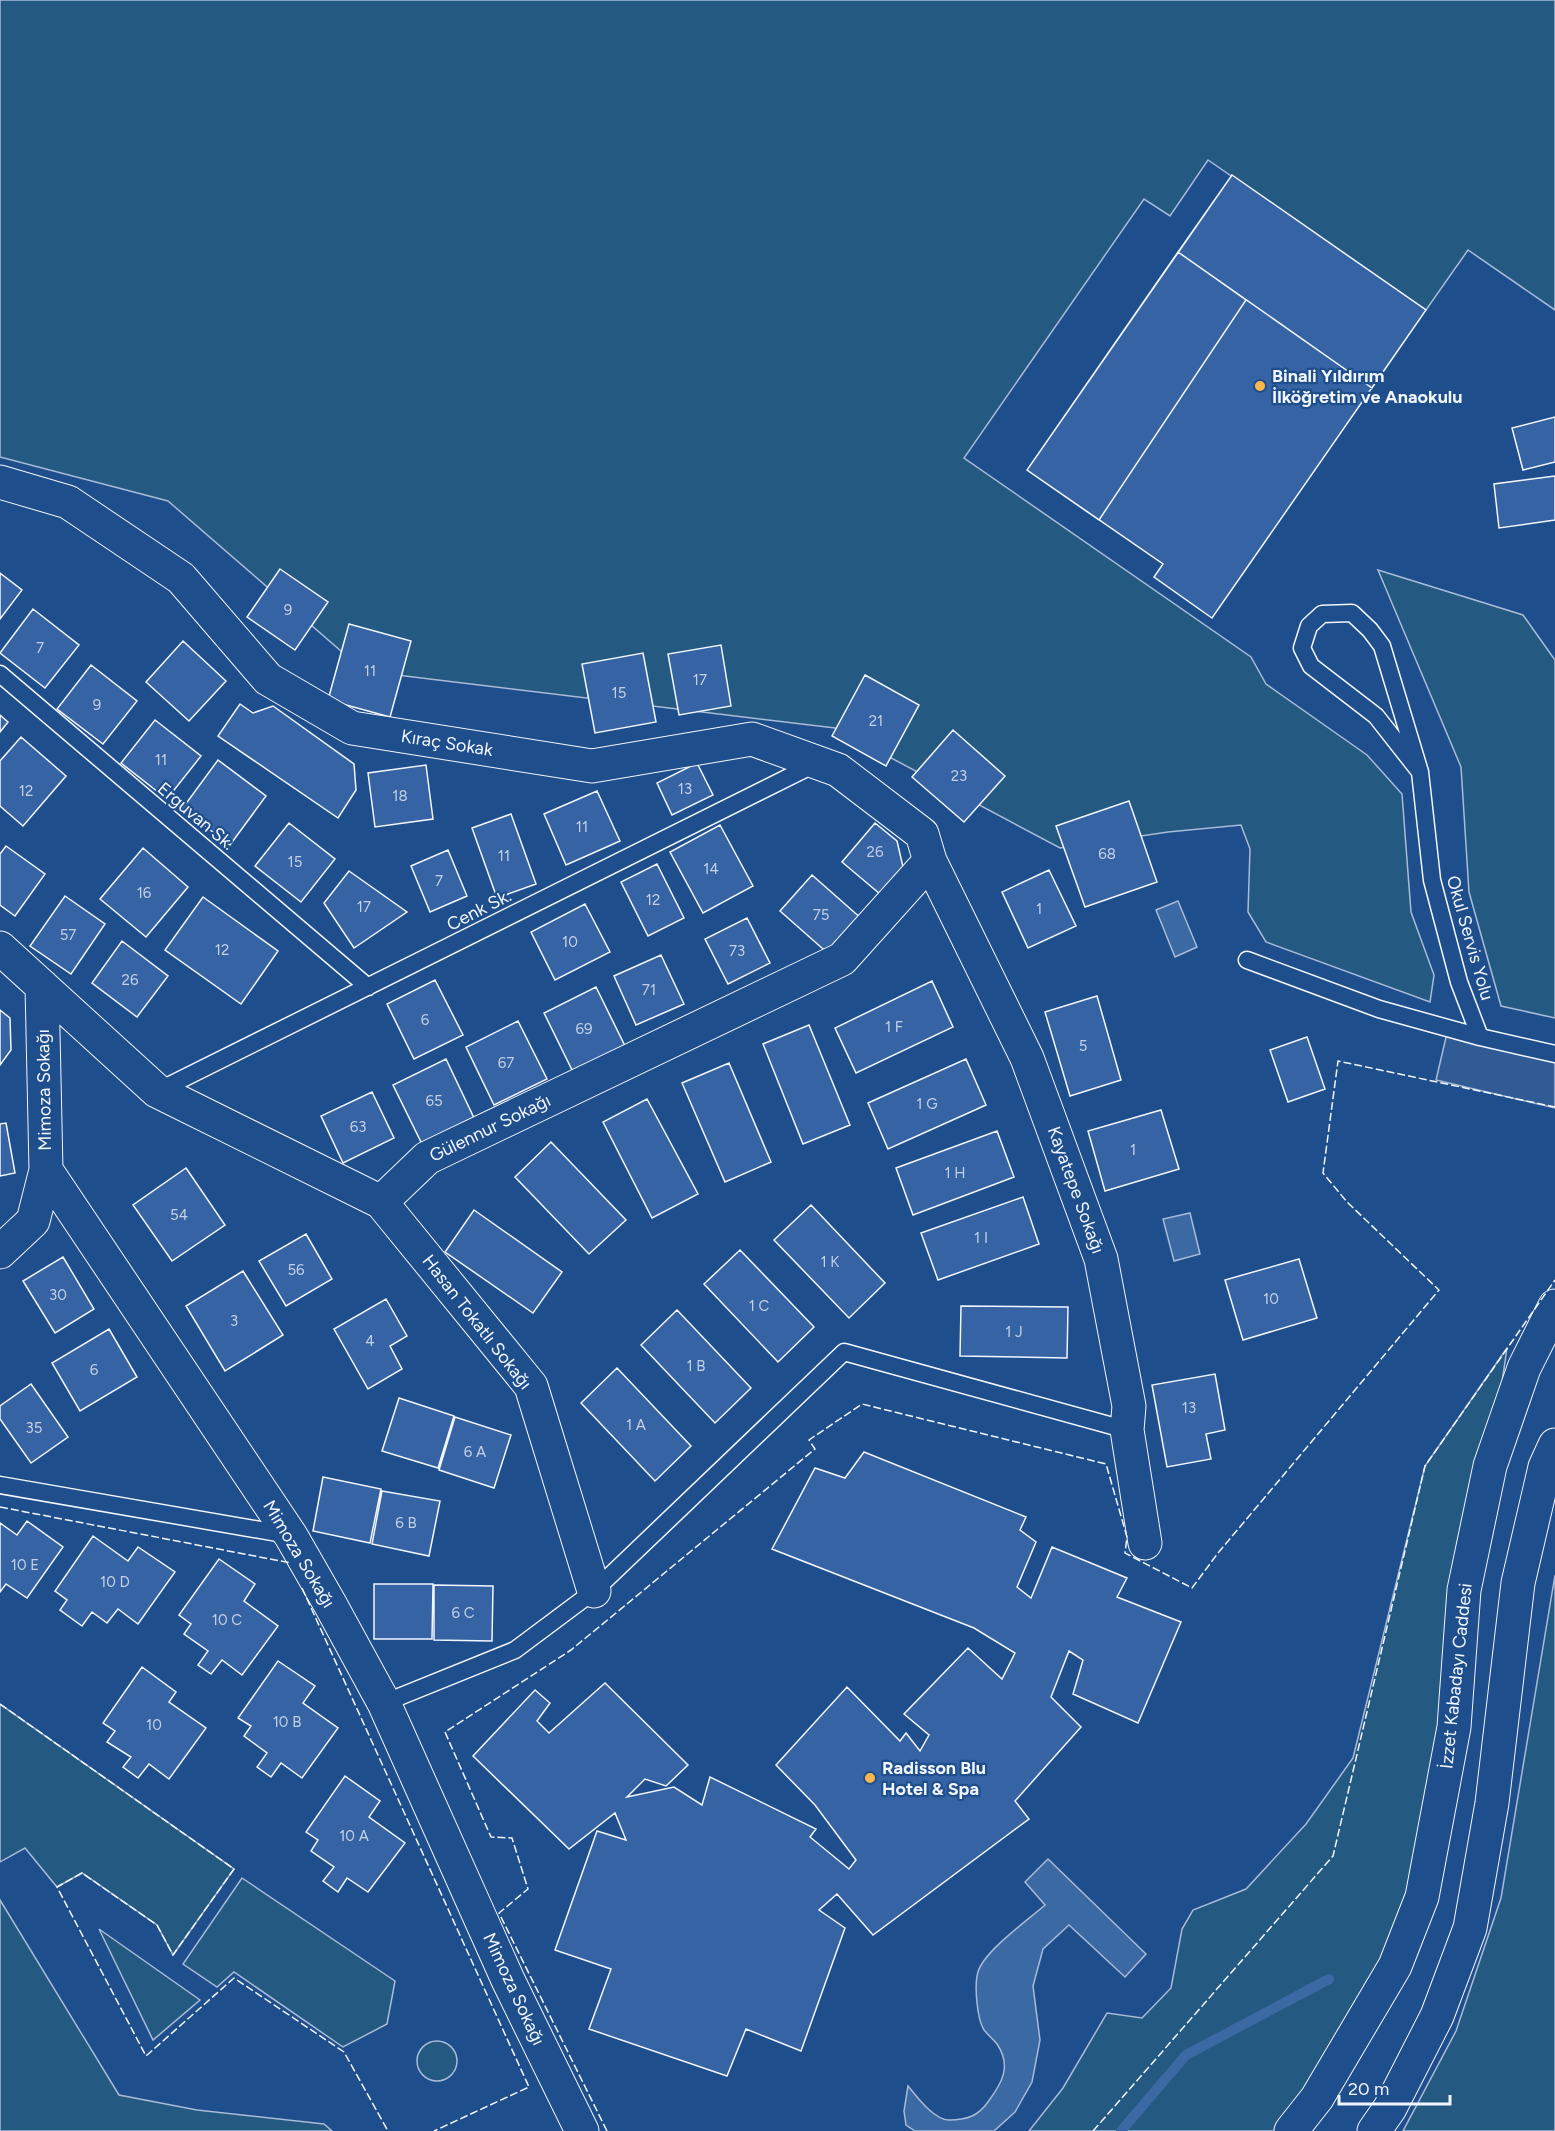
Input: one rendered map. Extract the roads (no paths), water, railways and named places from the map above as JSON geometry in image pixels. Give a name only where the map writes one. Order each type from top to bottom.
[{"type":"main road","name":"Kıraç Sokak","points":[[0,482],[68,502],[181,578],[268,679],[352,728],[592,766],[752,739],[838,770],[922,834],[930,861]]},
{"type":"main road","name":"Gülennur Sokağı","points":[[381,1202],[427,1158],[842,960],[930,861]]},
{"type":"main road","name":"Kayatepe Sokağı","points":[[930,861],[1028,1058],[1101,1259],[1129,1406],[1127,1430],[1145,1543]]},
{"type":"main road","points":[[0,948],[158,1091],[381,1202]]},
{"type":"main road","name":"Mimoza Sokağı","points":[[42,986],[46,1170],[291,1536],[384,1703],[508,1980],[582,2131]]},
{"type":"main road","points":[[0,1252],[33,1221],[46,1170]]},
{"type":"main road","name":"Hasan Tokatlı Sokağı","points":[[381,1202],[531,1386],[594,1591]]},
{"type":"main road","name":"İzzet Kabadayı Caddesi","points":[[1291,2131],[1317,2098],[1395,1966],[1422,1897],[1454,1727],[1464,1590],[1490,1466],[1524,1368],[1555,1306]]},
{"type":"main road","points":[[1374,2131],[1390,2108],[1437,2016],[1470,1928],[1492,1803],[1518,1583],[1545,1467],[1555,1445]]},
{"type":"lane","name":"Okul Servis Yolu","points":[[1420,771],[1376,716],[1311,666],[1302,648],[1309,626],[1322,614],[1352,613],[1370,630],[1382,646],[1420,771],[1432,880],[1460,982],[1480,1037]]},
{"type":"lane","name":"Erguvan Sk.","points":[[0,674],[368,987]]},
{"type":"lane","name":"Cenk Sk.","points":[[158,1091],[818,763]]},
{"type":"lane","points":[[1247,960],[1379,1009],[1480,1037],[1555,1054]]},
{"type":"lane","points":[[384,1703],[515,1650],[594,1591],[844,1352],[1127,1430]]},
{"type":"lane","points":[[0,1485],[291,1536]]},
{"type":"waterway","points":[[1121,2131],[1186,2055],[1329,1979]]},
{"type":"place","name":"Binali Yıldırım İlköğretim ve Anaokulu","points":[[1260,386]]},
{"type":"place","name":"Radisson Blu Hotel & Spa","points":[[870,1778]]}]
